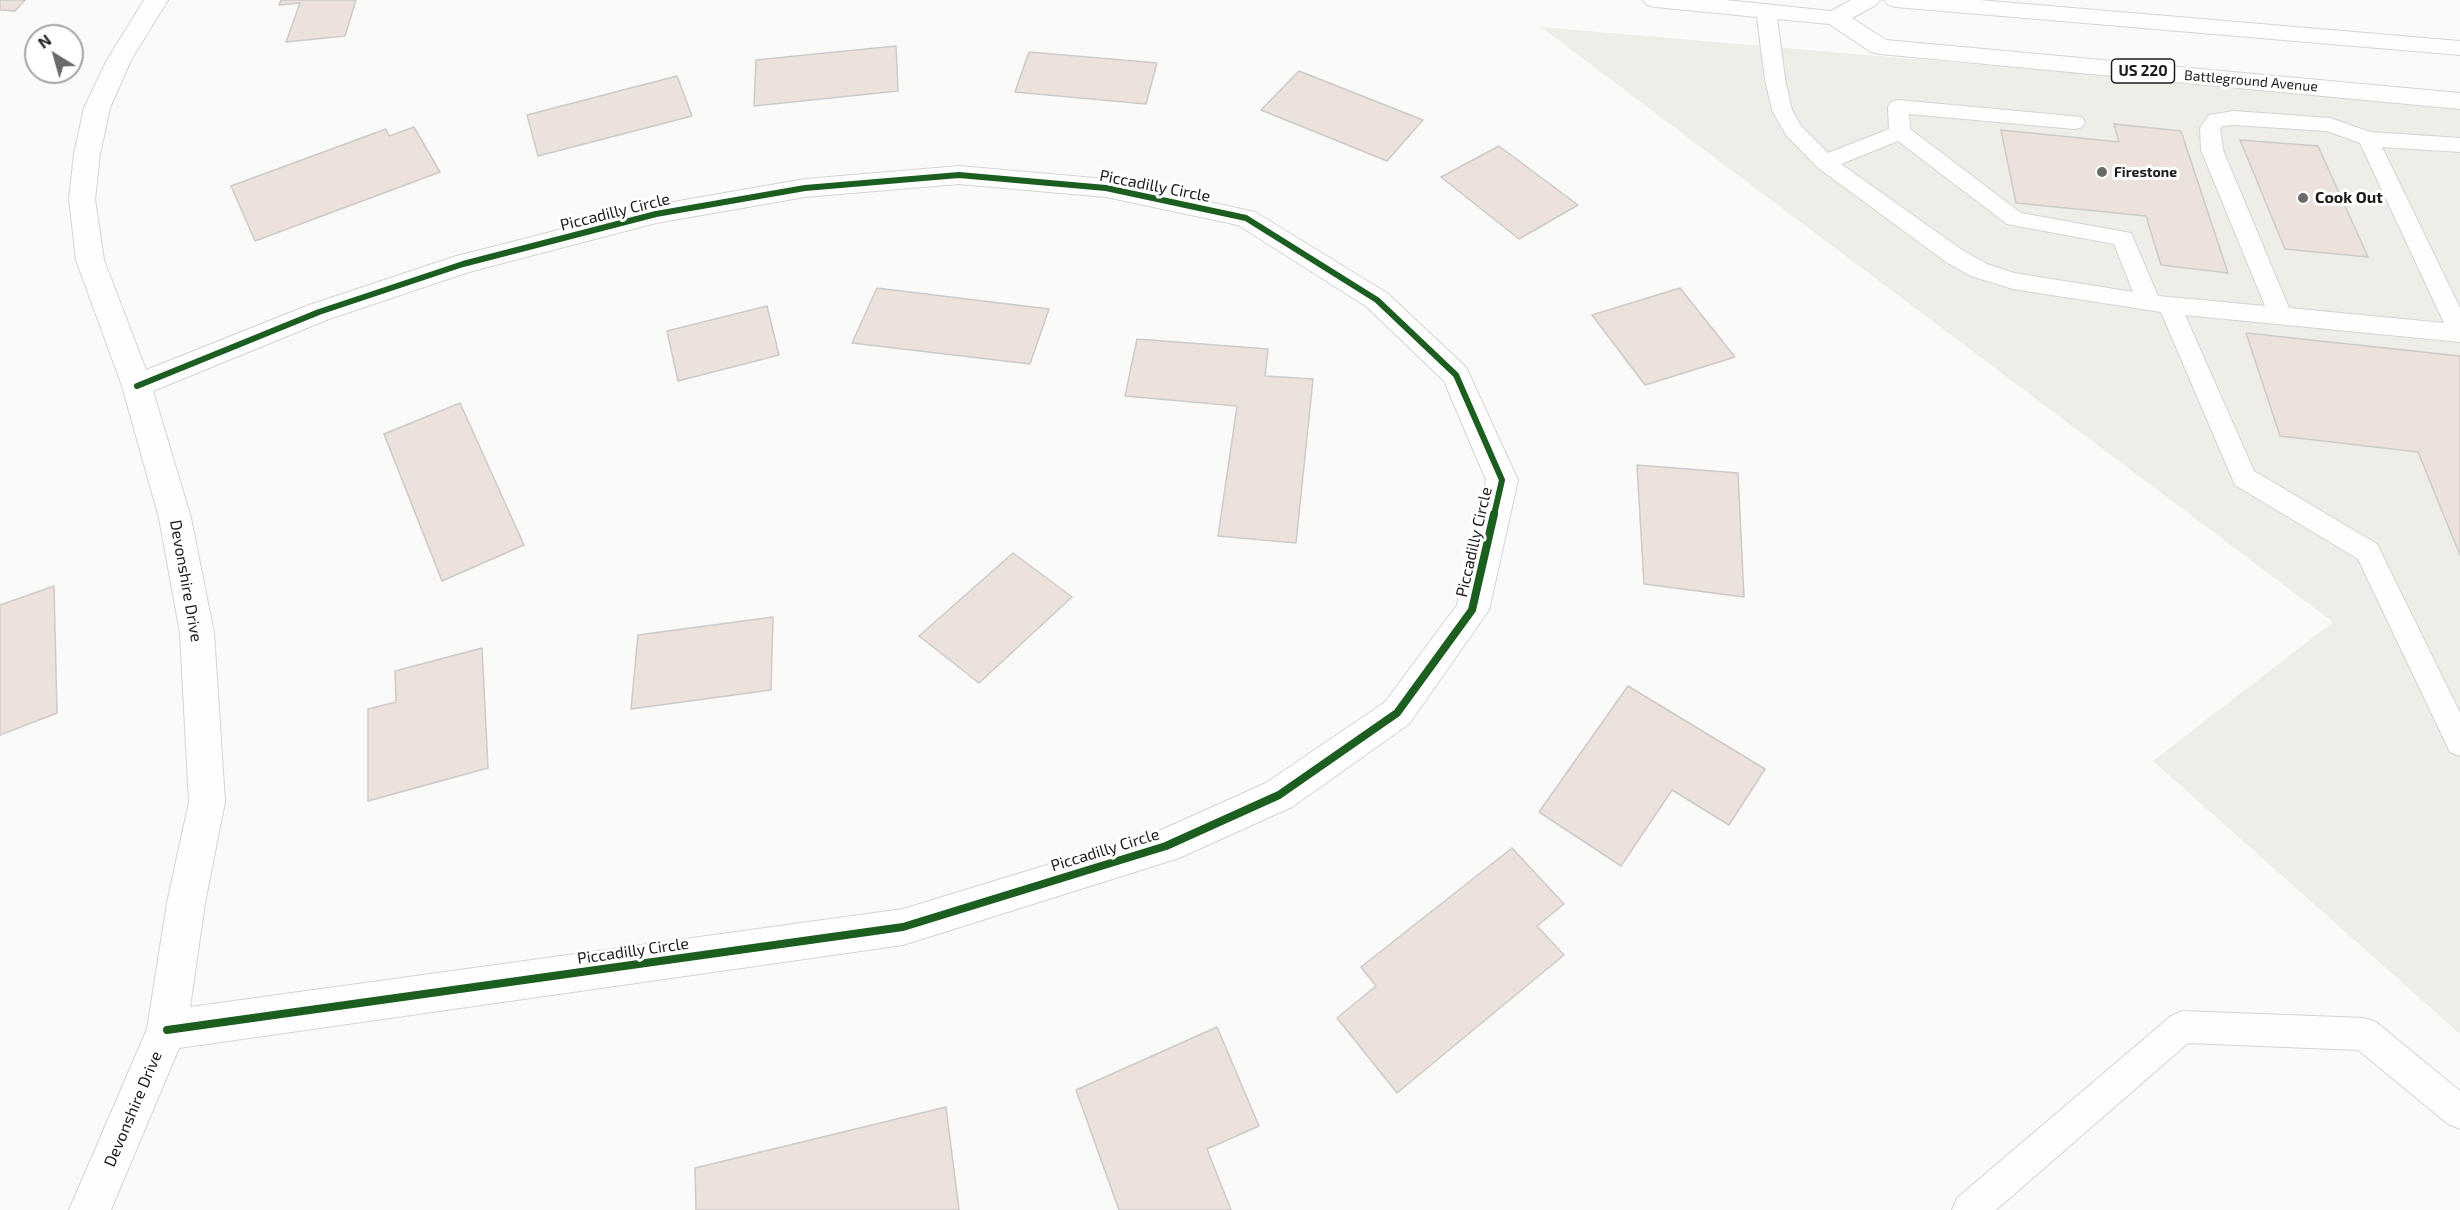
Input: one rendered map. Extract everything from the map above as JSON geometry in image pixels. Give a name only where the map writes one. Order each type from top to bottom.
[{"type":"street","name":"Devonshire Drive","points":[[90,1210],[167,1030],[186,903],[207,802],[197,633],[175,518],[137,386],[90,260],[82,200],[87,154],[97,108],[119,60],[156,0]]},
{"type":"street","name":"Battleground Avenue","points":[[1655,0],[1835,18],[1880,47],[2460,100]]},
{"type":"street","points":[[1835,18],[1868,0]]},
{"type":"street","points":[[1896,0],[2460,48]]},
{"type":"street","name":"Piccadilly Circle","points":[[137,386],[319,312],[463,264],[656,214],[805,188],[959,175],[1106,188],[1246,218],[1377,300],[1456,375],[1502,480],[1472,610],[1397,713],[1279,795],[1166,846],[903,927],[167,1030]]},
{"type":"lane","points":[[1766,10],[1775,79],[1782,110],[1793,130],[1825,162],[1945,250],[1979,270],[2013,281],[2159,304],[2460,333]]},
{"type":"lane","points":[[2076,122],[1898,107],[1900,132],[2015,219],[2123,238],[2159,304],[2244,478],[2368,552],[2460,743]]},
{"type":"lane","points":[[2281,316],[2212,150],[2210,128],[2216,120],[2234,118],[2330,125],[2368,139],[2460,145]]},
{"type":"lane","points":[[1825,162],[1900,132]]},
{"type":"lane","points":[[2368,139],[2460,333]]},
{"type":"lane","points":[[1969,1210],[2182,1027],[2364,1034],[2460,1112]]},
{"type":"shaded area","points":[[1541,27],[2460,106],[2460,1034],[2153,761],[2333,622]]},
{"type":"building","points":[[0,0],[25,0],[15,11],[0,10]]},
{"type":"building","points":[[281,0],[356,0],[345,36],[286,42],[300,3],[279,5]]},
{"type":"building","points":[[896,46],[898,91],[754,106],[756,60]]},
{"type":"building","points":[[1029,52],[1157,63],[1146,104],[1015,92]]},
{"type":"building","points":[[1299,71],[1423,120],[1387,161],[1261,110]]},
{"type":"building","points":[[677,76],[692,116],[538,156],[527,115]]},
{"type":"building","name":"Firestone","points":[[2114,124],[2181,131],[2228,273],[2161,265],[2146,216],[2016,203],[2001,130],[2119,142]]},
{"type":"building","points":[[414,127],[440,172],[255,241],[231,186],[386,129],[389,136]]},
{"type":"building","name":"Cook Out","points":[[2240,140],[2318,146],[2368,257],[2285,249]]},
{"type":"building","points":[[1499,146],[1578,205],[1519,239],[1441,177]]},
{"type":"building","points":[[877,288],[1049,309],[1030,364],[852,343]]},
{"type":"building","points":[[1680,288],[1735,357],[1645,385],[1592,315]]},
{"type":"building","points":[[767,306],[779,355],[678,381],[667,331]]},
{"type":"building","points":[[2246,333],[2460,356],[2460,555],[2418,452],[2280,436]]},
{"type":"building","points":[[1137,339],[1268,349],[1265,376],[1313,379],[1296,543],[1218,536],[1237,406],[1125,396]]},
{"type":"building","points":[[460,403],[524,545],[442,581],[384,434]]},
{"type":"building","points":[[1637,465],[1738,473],[1744,597],[1644,584]]},
{"type":"building","points":[[1013,553],[1072,597],[979,683],[919,636]]},
{"type":"building","points":[[54,586],[57,713],[0,735],[0,605]]},
{"type":"building","points":[[773,617],[771,690],[631,709],[638,635]]},
{"type":"building","points":[[482,648],[488,768],[368,801],[368,709],[396,702],[395,671]]},
{"type":"building","points":[[1628,686],[1765,769],[1729,825],[1672,790],[1621,866],[1539,812]]},
{"type":"building","points":[[1512,848],[1564,904],[1537,926],[1564,955],[1397,1093],[1337,1018],[1376,986],[1361,967]]},
{"type":"building","points":[[1217,1027],[1259,1126],[1207,1149],[1231,1210],[1119,1210],[1076,1090]]},
{"type":"building","points":[[946,1107],[959,1210],[696,1210],[695,1168]]},
{"type":"cycle path","points":[[137,386],[319,312],[463,264],[656,214],[805,188],[959,175],[1106,188],[1246,218],[1377,300],[1456,375],[1502,480],[1472,610],[1397,713],[1279,795],[1166,846],[903,927],[167,1030]]},
{"type":"place","name":"Firestone","points":[[2102,172]]},
{"type":"place","name":"Cook Out","points":[[2303,198]]}]
